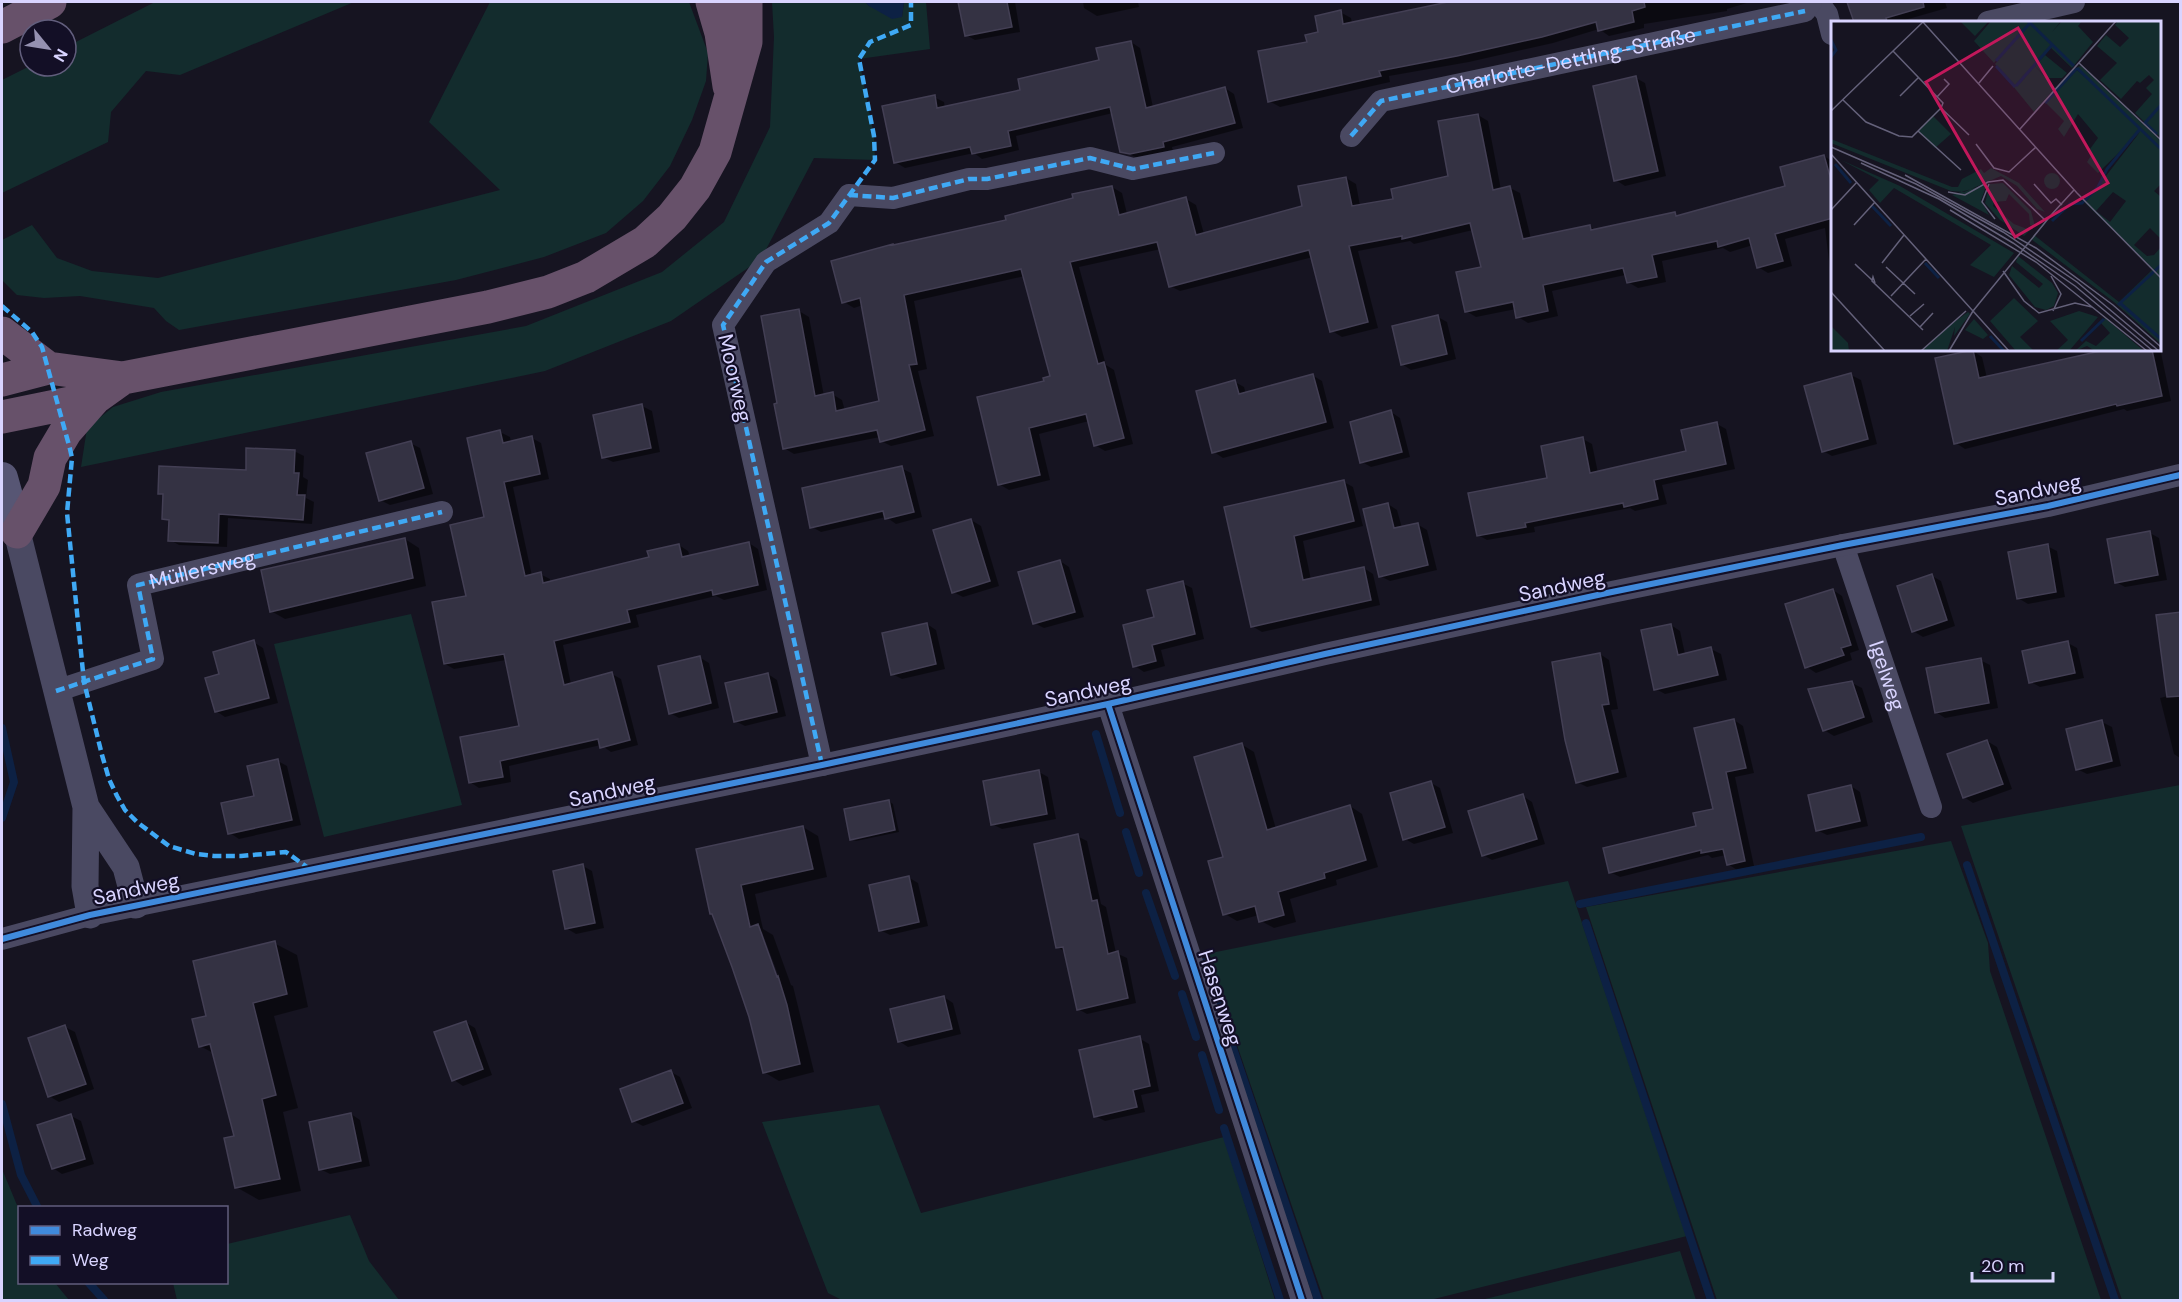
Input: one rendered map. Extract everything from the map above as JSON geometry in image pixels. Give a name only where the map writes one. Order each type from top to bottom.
[{"type":"highway","points":[[2,27],[50,2]]},
{"type":"highway","points":[[712,2],[721,33],[731,97]]},
{"type":"highway","points":[[2,380],[48,368],[123,378],[488,307],[548,292],[586,277],[645,242],[672,217],[695,188],[715,152],[731,97],[746,42],[746,2]]},
{"type":"highway","points":[[2,333],[48,368]]},
{"type":"highway","points":[[17,532],[44,486],[50,458],[66,431],[95,398],[123,378]]},
{"type":"highway","points":[[2,417],[95,398]]},
{"type":"main road","points":[[2,478],[17,532]]},
{"type":"street","points":[[1992,21],[2074,2]]},
{"type":"street","points":[[1811,5],[1827,14],[1831,27]]},
{"type":"street","name":"Charlotte-Dettling-Straße","points":[[1351,136],[1381,101],[1811,5]]},
{"type":"street","name":"Moorweg","points":[[822,765],[723,324],[766,262],[829,223],[849,195],[893,198],[969,179],[987,179],[1090,158],[1133,169],[1214,153]]},
{"type":"street","name":"Sandweg","points":[[2,939],[136,905],[822,765],[1108,704],[1449,627],[1843,545],[2048,506],[2181,475]]},
{"type":"street","name":"Müllersweg","points":[[56,691],[153,659],[138,585],[442,512]]},
{"type":"street","points":[[17,532],[86,807],[85,886],[90,915]]},
{"type":"street","name":"Igelweg","points":[[1843,545],[1931,807]]},
{"type":"street","name":"Hasenweg","points":[[1108,704],[1302,1300]]},
{"type":"street","points":[[86,807],[126,867],[136,905]]},
{"type":"green space","points":[[155,2],[354,2],[180,75],[146,71],[111,112],[108,142],[2,193],[2,80],[18,72],[18,78],[78,78],[78,41]]},
{"type":"green space","points":[[490,2],[689,2],[708,53],[706,81],[692,120],[670,166],[643,201],[606,233],[544,257],[456,280],[179,330],[166,321],[154,308],[80,296],[44,298],[17,295],[2,280],[2,240],[32,225],[57,258],[92,271],[158,278],[500,190],[429,122]]},
{"type":"green space","points":[[772,2],[865,2],[869,6],[902,17],[904,2],[926,2],[930,49],[859,59],[874,136],[875,160],[814,158],[761,259],[671,321],[545,371],[81,467],[87,428],[113,407],[161,392],[526,326],[662,272],[724,222],[770,127],[774,37]]},
{"type":"green space","points":[[411,614],[462,805],[324,837],[274,644]]},
{"type":"green space","points":[[2180,785],[2180,1300],[2122,1300],[1961,826]]},
{"type":"green space","points":[[1951,841],[1988,943],[1990,971],[2101,1300],[1717,1300],[1586,907]]},
{"type":"green space","points":[[1568,881],[1687,1236],[1430,1300],[1324,1300],[1206,954]]},
{"type":"green space","points":[[879,1105],[921,1213],[1224,1137],[1275,1300],[842,1300],[828,1293],[762,1122]]},
{"type":"green space","points":[[2,1169],[18,1208],[18,1284],[56,1284],[69,1300],[2,1300]]},
{"type":"green space","points":[[350,1215],[369,1261],[399,1300],[177,1300],[173,1284],[228,1284],[228,1244]]},
{"type":"green space","points":[[1680,1251],[1696,1300],[1481,1300]]},
{"type":"water","points":[[865,2],[904,2],[902,17],[892,19]]},
{"type":"building","points":[[958,2],[1007,2],[1012,27],[965,36]]},
{"type":"building","points":[[1448,2],[1644,2],[1645,7],[1632,11],[1634,22],[1598,31],[1596,22],[1542,37],[1379,71],[1381,76],[1268,102],[1258,51],[1307,42],[1305,35],[1318,32],[1315,16],[1341,10],[1343,24]]},
{"type":"building","points":[[1847,2],[1923,2],[1924,7],[1886,18],[1887,21],[1854,21]]},
{"type":"building","points":[[1131,41],[1146,108],[1225,87],[1235,123],[1163,142],[1164,147],[1130,154],[1120,152],[1110,107],[1008,131],[1011,146],[972,154],[970,147],[894,163],[882,106],[935,95],[937,108],[1020,90],[1018,79],[1099,60],[1096,48]]},
{"type":"building","points":[[1636,76],[1658,171],[1614,181],[1593,86]]},
{"type":"building","points":[[1478,114],[1493,190],[1510,186],[1523,239],[1590,225],[1591,230],[1675,212],[1676,216],[1785,186],[1780,167],[1824,155],[1831,180],[1831,219],[1775,234],[1783,261],[1757,268],[1749,238],[1718,247],[1717,241],[1652,255],[1657,277],[1627,283],[1623,268],[1543,285],[1548,311],[1516,318],[1513,302],[1465,312],[1456,272],[1481,267],[1470,223],[1402,239],[1402,236],[1349,246],[1368,322],[1330,332],[1309,250],[1169,287],[1157,242],[1070,262],[1098,364],[1104,362],[1124,438],[1094,446],[1086,414],[1029,428],[1040,475],[998,485],[977,397],[1044,381],[1043,378],[1050,376],[1021,269],[904,295],[917,364],[909,365],[925,430],[880,442],[877,430],[783,449],[761,316],[799,309],[815,396],[833,392],[836,411],[879,401],[860,298],[842,303],[831,261],[893,244],[1006,220],[1005,216],[1073,198],[1072,194],[1112,186],[1119,215],[1186,197],[1196,235],[1302,206],[1298,186],[1346,177],[1352,206],[1393,199],[1391,189],[1448,176],[1438,121]]},
{"type":"building","points":[[1438,315],[1447,354],[1401,365],[1392,326]]},
{"type":"building","points":[[1973,351],[1979,378],[2100,351],[2152,351],[2162,396],[2117,406],[2116,404],[1954,444],[1935,358]]},
{"type":"building","points":[[1851,373],[1868,439],[1822,452],[1804,386]]},
{"type":"building","points":[[1313,374],[1326,422],[1212,453],[1196,391],[1235,380],[1239,394]]},
{"type":"building","points":[[642,404],[651,448],[602,458],[593,415]]},
{"type":"building","points":[[1391,410],[1402,452],[1360,463],[1350,422]]},
{"type":"building","points":[[1717,422],[1726,464],[1654,480],[1658,499],[1624,507],[1623,503],[1525,523],[1526,527],[1477,536],[1468,493],[1547,478],[1541,446],[1583,437],[1590,473],[1686,451],[1681,430]]},
{"type":"building","points":[[500,430],[503,443],[532,436],[540,474],[504,482],[525,576],[541,572],[543,583],[649,557],[647,551],[679,544],[682,557],[749,542],[758,585],[713,595],[712,590],[627,610],[630,622],[554,641],[564,685],[612,672],[630,740],[600,748],[598,739],[500,761],[503,777],[469,783],[460,737],[519,726],[504,654],[444,664],[432,602],[466,596],[450,525],[484,517],[467,438]]},
{"type":"building","points":[[411,441],[424,488],[379,501],[366,453]]},
{"type":"building","points":[[246,448],[295,450],[294,473],[299,473],[297,495],[305,495],[303,520],[219,514],[218,543],[168,541],[169,520],[162,519],[163,494],[158,494],[159,466],[246,470]]},
{"type":"building","points":[[902,466],[914,512],[885,519],[883,511],[810,528],[802,488]]},
{"type":"building","points":[[1344,480],[1354,521],[1294,536],[1303,580],[1364,567],[1371,600],[1251,627],[1224,507]]},
{"type":"building","points":[[1388,503],[1394,528],[1418,523],[1428,565],[1379,577],[1363,509]]},
{"type":"building","points":[[971,519],[990,581],[952,593],[933,530]]},
{"type":"building","points":[[2150,531],[2158,575],[2115,583],[2107,539]]},
{"type":"building","points":[[405,538],[413,578],[270,612],[261,570]]},
{"type":"building","points":[[2048,544],[2056,592],[2017,599],[2008,552]]},
{"type":"building","points":[[1060,560],[1075,612],[1033,624],[1018,572]]},
{"type":"building","points":[[1932,574],[1947,620],[1912,632],[1897,586]]},
{"type":"building","points":[[1183,581],[1195,634],[1152,645],[1156,661],[1133,667],[1123,625],[1154,617],[1147,590]]},
{"type":"building","points":[[1833,589],[1851,645],[1841,648],[1844,655],[1805,668],[1785,604]]},
{"type":"building","points":[[2181,612],[2181,696],[2167,697],[2156,615]]},
{"type":"building","points":[[927,623],[936,664],[891,675],[882,633]]},
{"type":"building","points":[[1671,624],[1678,655],[1711,647],[1718,675],[1654,690],[1641,630]]},
{"type":"building","points":[[254,640],[269,698],[215,712],[205,678],[219,674],[213,652]]},
{"type":"building","points":[[2068,641],[2075,673],[2029,683],[2022,651]]},
{"type":"building","points":[[1600,653],[1609,704],[1602,705],[1618,772],[1576,783],[1565,740],[1552,662]]},
{"type":"building","points":[[700,656],[711,703],[669,714],[658,666]]},
{"type":"building","points":[[1981,658],[1989,703],[1935,713],[1926,668]]},
{"type":"building","points":[[768,673],[777,712],[734,722],[725,683]]},
{"type":"building","points":[[1852,681],[1864,717],[1823,731],[1808,689]]},
{"type":"building","points":[[1734,719],[1746,768],[1726,772],[1745,861],[1727,865],[1723,849],[1701,853],[1701,850],[1609,873],[1603,848],[1696,826],[1693,813],[1713,809],[1694,728]]},
{"type":"building","points":[[2102,720],[2112,761],[2076,770],[2066,729]]},
{"type":"building","points":[[1987,740],[2003,784],[1963,798],[1947,754]]},
{"type":"building","points":[[1242,743],[1267,830],[1350,805],[1366,860],[1324,873],[1325,878],[1278,892],[1284,915],[1259,922],[1255,906],[1223,915],[1208,861],[1223,857],[1194,757]]},
{"type":"building","points":[[278,759],[292,820],[228,834],[221,803],[254,796],[247,766]]},
{"type":"building","points":[[1039,770],[1047,814],[991,825],[983,781]]},
{"type":"building","points":[[1431,781],[1445,827],[1403,840],[1390,793]]},
{"type":"building","points":[[1851,785],[1860,821],[1816,831],[1808,795]]},
{"type":"building","points":[[1523,794],[1537,839],[1482,856],[1468,811]]},
{"type":"building","points":[[889,800],[895,830],[850,840],[844,809]]},
{"type":"building","points":[[803,826],[813,869],[741,885],[750,927],[758,924],[778,976],[800,1064],[763,1073],[749,1017],[712,914],[710,914],[696,849]]},
{"type":"building","points":[[1078,834],[1092,901],[1097,900],[1108,954],[1118,951],[1128,998],[1077,1010],[1063,947],[1056,948],[1034,844]]},
{"type":"building","points":[[583,864],[595,923],[565,929],[553,871]]},
{"type":"building","points":[[909,876],[919,922],[879,931],[869,885]]},
{"type":"building","points":[[275,941],[287,994],[253,1003],[276,1095],[262,1099],[280,1179],[235,1188],[224,1138],[234,1136],[210,1044],[199,1047],[192,1019],[206,1016],[193,961]]},
{"type":"building","points":[[944,996],[952,1029],[898,1042],[890,1009]]},
{"type":"building","points":[[466,1021],[483,1069],[452,1081],[434,1032]]},
{"type":"building","points":[[65,1025],[86,1084],[48,1097],[28,1038]]},
{"type":"building","points":[[1140,1036],[1150,1086],[1133,1090],[1137,1107],[1094,1117],[1079,1050]]},
{"type":"building","points":[[671,1070],[683,1103],[632,1122],[620,1089]]},
{"type":"building","points":[[351,1113],[361,1161],[319,1170],[309,1122]]},
{"type":"building","points":[[71,1114],[85,1159],[52,1169],[37,1125]]},
{"type":"waterway","points":[[2,728],[14,782],[2,818]]},
{"type":"waterway","points":[[1096,734],[1120,813]]},
{"type":"waterway","points":[[1126,832],[1139,873]]},
{"type":"waterway","points":[[1580,904],[1921,837]]},
{"type":"waterway","points":[[1967,865],[2115,1300]]},
{"type":"waterway","points":[[1146,893],[1175,976]]},
{"type":"waterway","points":[[1586,923],[1711,1300]]},
{"type":"waterway","points":[[1204,962],[1318,1300]]},
{"type":"waterway","points":[[1182,994],[1196,1037]]},
{"type":"waterway","points":[[1202,1055],[1219,1110]]},
{"type":"waterway","points":[[2,1104],[21,1175],[37,1206]]},
{"type":"waterway","points":[[1224,1128],[1280,1300]]},
{"type":"waterway","points":[[90,1284],[104,1300]]},
{"type":"marked path","points":[[822,765],[723,325],[766,262],[829,223],[875,160],[874,136],[859,59],[870,42],[911,25],[911,2]]},
{"type":"marked path","points":[[1351,136],[1381,101],[1805,11]]},
{"type":"marked path","points":[[849,195],[893,198],[969,179],[987,179],[1090,158],[1133,169],[1214,153]]},
{"type":"marked path","points":[[2,306],[32,332],[42,347],[70,449],[72,458],[67,513],[84,682],[102,755],[117,796],[125,810],[137,822],[169,846],[196,854],[214,856],[286,852],[311,870]]},
{"type":"marked path","points":[[56,691],[153,659],[138,585],[442,512]]},
{"type":"cycle path","points":[[2,939],[90,915],[822,765],[1607,593],[2048,506],[2180,475]]},
{"type":"cycle path","points":[[1108,704],[1302,1300]]}]
